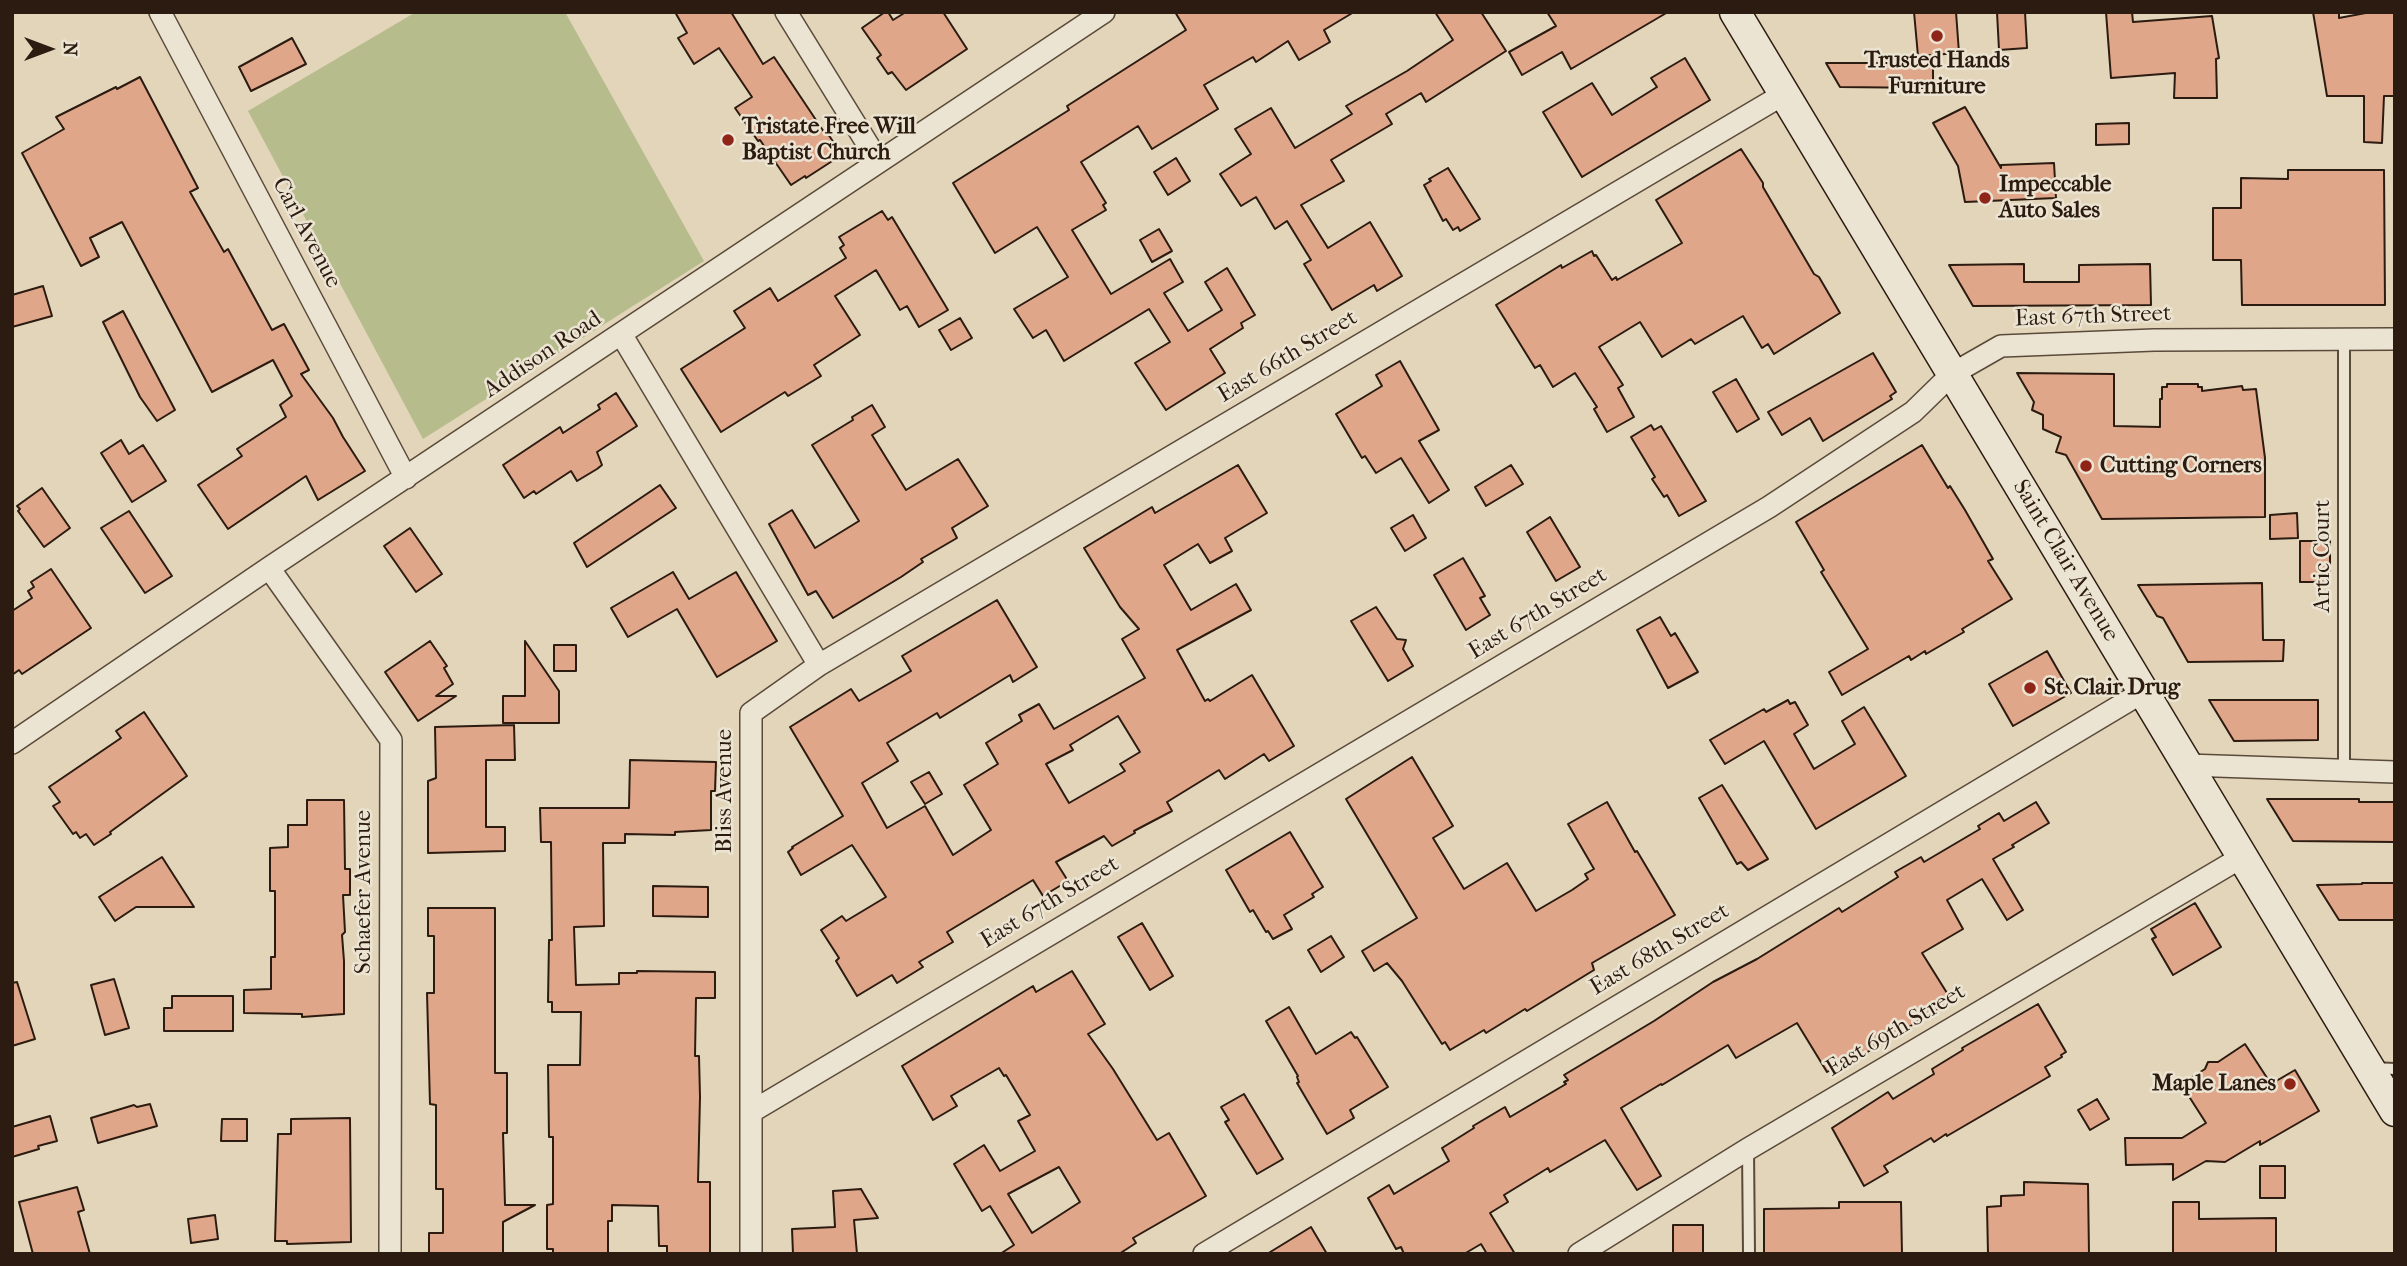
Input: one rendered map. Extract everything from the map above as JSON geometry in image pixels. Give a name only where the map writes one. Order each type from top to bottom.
[{"type":"main road","name":"Saint Clair Avenue","points":[[1735,12],[2242,857],[2382,1069],[2395,1111]]},
{"type":"street","name":"Carl Avenue","points":[[160,12],[406,478]]},
{"type":"street","points":[[786,12],[878,161]]},
{"type":"street","name":"Addison Road","points":[[12,743],[269,568],[1104,12]]},
{"type":"street","name":"East 66th Street","points":[[819,666],[1784,94]]},
{"type":"street","points":[[621,334],[819,666]]},
{"type":"street","name":"East 67th Street","points":[[751,1112],[1769,507],[1913,412],[1952,373],[2001,346],[2154,340],[2395,339]]},
{"type":"street","name":"Schaefer Avenue","points":[[269,568],[391,740],[390,1254]]},
{"type":"street","name":"Bliss Avenue","points":[[751,1254],[751,713],[819,666]]},
{"type":"street","name":"East 68th Street","points":[[1204,1254],[2143,692]]},
{"type":"street","points":[[2187,765],[2395,772]]},
{"type":"street","name":"East 69th Street","points":[[1579,1254],[1748,1150],[2242,857]]},
{"type":"lane","name":"Artic Court","points":[[2344,339],[2344,772]]},
{"type":"lane","points":[[1748,1150],[1749,1254]]},
{"type":"green space","points":[[416,12],[565,12],[704,261],[423,439],[248,111]]},
{"type":"building","points":[[675,12],[731,12],[763,64],[774,57],[840,152],[840,156],[791,185],[735,108],[752,97],[719,48],[694,64],[678,38],[687,33]]},
{"type":"building","points":[[888,12],[893,20],[906,12],[943,12],[967,49],[906,90],[892,72],[888,74],[877,58],[881,55],[862,28]]},
{"type":"building","points":[[1175,12],[1354,12],[1324,30],[1330,42],[1299,60],[1288,41],[1256,62],[1253,57],[1204,85],[1218,109],[1152,149],[1138,126],[1081,162],[1106,203],[1103,205],[1106,210],[1072,230],[1111,294],[1170,259],[1183,282],[1164,293],[1188,331],[1222,310],[1205,282],[1227,268],[1255,315],[1241,323],[1243,328],[1210,349],[1225,373],[1166,410],[1135,363],[1170,342],[1149,309],[1064,361],[1046,330],[1033,338],[1014,309],[1068,277],[1037,227],[995,253],[953,183],[1069,110],[1067,106],[1186,30]]},
{"type":"building","points":[[1435,12],[1481,12],[1506,51],[1426,102],[1421,93],[1386,114],[1392,124],[1331,160],[1344,181],[1301,205],[1328,248],[1370,222],[1402,276],[1377,291],[1374,285],[1332,310],[1304,264],[1311,260],[1287,221],[1275,229],[1256,197],[1241,206],[1220,174],[1251,154],[1235,129],[1271,108],[1295,148],[1352,114],[1346,106],[1407,71],[1453,40]]},
{"type":"building","points":[[1547,12],[1668,12],[1571,69],[1562,52],[1522,75],[1509,52],[1556,26]]},
{"type":"building","name":"Trusted Hands Furniture","points":[[1914,12],[1956,12],[1959,53],[1918,56]]},
{"type":"building","points":[[1997,12],[2025,12],[2027,48],[1999,50]]},
{"type":"building","points":[[2106,12],[2132,12],[2133,22],[2212,16],[2219,58],[2216,59],[2217,98],[2174,98],[2175,73],[2111,78]]},
{"type":"building","points":[[2313,12],[2339,12],[2339,18],[2371,12],[2395,12],[2395,96],[2384,96],[2382,143],[2364,142],[2364,96],[2327,96]]},
{"type":"building","points":[[292,38],[306,64],[251,91],[239,67]]},
{"type":"building","points":[[1685,58],[1710,100],[1582,177],[1543,112],[1592,83],[1612,115],[1657,87],[1651,78]]},
{"type":"building","points":[[1826,63],[1933,63],[1933,88],[1840,87]]},
{"type":"building","points":[[140,77],[198,188],[190,192],[224,252],[228,249],[272,330],[284,324],[309,370],[301,374],[333,418],[365,471],[318,500],[306,476],[228,529],[198,485],[242,456],[237,449],[286,417],[280,405],[292,396],[273,360],[212,392],[122,222],[90,238],[99,257],[81,266],[22,153],[64,129],[56,117]]},
{"type":"building","points":[[1965,107],[2001,168],[2001,165],[2054,163],[2056,198],[1965,202],[1958,166],[1933,123]]},
{"type":"building","points":[[2129,123],[2129,144],[2096,145],[2096,124]]},
{"type":"building","points":[[1741,149],[1814,274],[1819,277],[1840,313],[1774,354],[1768,344],[1762,348],[1743,316],[1695,344],[1691,339],[1662,357],[1640,322],[1599,347],[1623,385],[1618,388],[1634,417],[1607,432],[1594,409],[1597,407],[1575,373],[1553,387],[1540,365],[1535,368],[1496,305],[1561,265],[1562,268],[1592,251],[1612,280],[1616,277],[1617,280],[1682,243],[1656,200]]},
{"type":"building","points":[[1176,158],[1190,181],[1168,195],[1154,172]]},
{"type":"building","points":[[1448,168],[1480,219],[1460,231],[1458,227],[1453,230],[1446,219],[1443,221],[1424,185]]},
{"type":"building","points":[[2288,170],[2384,170],[2385,305],[2242,305],[2241,260],[2213,260],[2213,208],[2241,208],[2241,178],[2288,179]]},
{"type":"building","points":[[882,211],[888,220],[892,217],[948,310],[919,327],[907,306],[900,310],[876,270],[835,296],[860,335],[814,365],[821,376],[788,396],[785,392],[721,432],[681,369],[745,328],[734,311],[770,288],[778,301],[846,258],[840,248],[844,245],[839,237]]},
{"type":"building","points":[[1159,229],[1172,251],[1152,262],[1140,240]]},
{"type":"building","points":[[2024,264],[2024,282],[2079,282],[2079,265],[2150,264],[2151,305],[1973,306],[1949,265]]},
{"type":"building","points":[[43,286],[52,316],[12,327],[12,295]]},
{"type":"building","points":[[123,311],[175,410],[157,421],[140,397],[103,322]]},
{"type":"building","points":[[960,318],[972,338],[951,350],[939,330]]},
{"type":"building","points":[[1873,353],[1896,392],[1890,396],[1892,399],[1823,441],[1810,418],[1782,435],[1768,412]]},
{"type":"building","points":[[1400,361],[1439,430],[1419,441],[1449,490],[1429,503],[1401,458],[1376,473],[1365,456],[1362,458],[1336,414],[1382,386],[1376,375]]},
{"type":"building","points":[[2017,373],[2114,374],[2114,426],[2160,427],[2160,399],[2162,387],[2167,387],[2167,384],[2198,384],[2202,391],[2242,386],[2243,390],[2256,389],[2265,458],[2265,517],[2102,519],[2066,455],[2056,452],[2061,437],[2043,429],[2043,415],[2032,410],[2034,402]]},
{"type":"building","points":[[1736,379],[1759,419],[1737,432],[1713,392]]},
{"type":"building","points":[[616,393],[637,426],[597,452],[602,465],[597,469],[577,481],[571,471],[536,494],[534,491],[524,498],[503,465],[560,427],[563,433],[600,409],[598,405]]},
{"type":"building","points":[[872,405],[885,427],[872,435],[906,490],[958,459],[988,506],[952,528],[957,538],[921,559],[923,562],[901,577],[833,618],[816,591],[808,595],[769,524],[792,510],[815,548],[859,521],[812,445]]},
{"type":"building","points":[[1651,425],[1654,430],[1661,426],[1706,501],[1679,516],[1667,495],[1664,497],[1652,479],[1655,477],[1631,437]]},
{"type":"building","points":[[121,440],[129,454],[143,445],[166,481],[132,502],[101,453]]},
{"type":"building","points":[[1922,445],[1965,510],[1993,559],[1988,561],[2012,599],[1926,654],[1925,651],[1911,660],[1909,656],[1842,695],[1829,672],[1868,649],[1821,572],[1824,570],[1796,522]]},
{"type":"building","points":[[1238,465],[1267,513],[1225,538],[1232,551],[1210,563],[1198,544],[1164,565],[1191,610],[1236,584],[1251,610],[1177,650],[1205,701],[1210,701],[1252,675],[1294,746],[1269,761],[1264,754],[1225,779],[1219,770],[1167,802],[1172,811],[1112,846],[1104,836],[1056,862],[1068,881],[1043,896],[1033,880],[947,932],[953,942],[919,962],[923,967],[897,983],[892,975],[857,996],[836,961],[839,958],[821,930],[842,916],[846,921],[886,897],[852,845],[801,875],[788,852],[843,816],[790,727],[851,689],[859,701],[911,671],[902,656],[997,600],[1037,667],[1013,682],[1010,675],[940,718],[937,713],[887,743],[898,761],[862,783],[887,828],[925,806],[953,855],[991,830],[964,785],[998,764],[986,743],[1022,721],[1019,715],[1039,704],[1054,729],[1145,678],[1122,639],[1139,629],[1120,607],[1084,548],[1152,507],[1155,513]],"holes":[[[1118,716],[1140,752],[1120,764],[1125,771],[1069,803],[1046,764],[1073,750],[1070,745]]]},
{"type":"building","points":[[1511,465],[1523,484],[1486,506],[1475,487]]},
{"type":"building","points":[[660,485],[676,508],[587,567],[574,543]]},
{"type":"building","points":[[42,488],[70,528],[44,547],[17,506]]},
{"type":"building","points":[[129,511],[172,576],[145,593],[101,528]]},
{"type":"building","points":[[2297,513],[2298,538],[2270,539],[2270,515]]},
{"type":"building","points":[[1413,515],[1426,538],[1405,551],[1391,528]]},
{"type":"building","points":[[1550,517],[1580,567],[1556,581],[1527,532]]},
{"type":"building","points":[[410,528],[442,574],[416,592],[384,546]]},
{"type":"building","points":[[2300,541],[2330,541],[2330,582],[2300,582]]},
{"type":"building","points":[[1463,558],[1485,596],[1480,598],[1490,615],[1466,630],[1434,575]]},
{"type":"building","points":[[51,569],[91,628],[22,674],[19,670],[12,675],[12,611],[32,598],[28,591],[34,587],[31,582]]},
{"type":"building","points":[[673,572],[689,599],[736,572],[777,641],[717,677],[677,609],[628,637],[611,608]]},
{"type":"building","points":[[2262,583],[2263,640],[2284,640],[2283,661],[2188,662],[2163,618],[2157,616],[2138,585]]},
{"type":"building","points":[[1376,607],[1397,639],[1406,640],[1403,649],[1413,666],[1388,681],[1351,621]]},
{"type":"building","points":[[1660,617],[1671,636],[1675,633],[1698,672],[1668,688],[1637,630]]},
{"type":"building","points":[[430,641],[447,666],[444,668],[453,684],[436,696],[456,696],[418,721],[385,672]]},
{"type":"building","points":[[525,641],[559,691],[559,723],[503,723],[503,696],[525,696]]},
{"type":"building","points":[[554,645],[576,645],[576,671],[554,671]]},
{"type":"building","name":"St. Clair Drug","points":[[2047,651],[2071,693],[2013,726],[1989,684]]},
{"type":"building","points":[[1788,700],[1790,704],[1795,702],[1808,725],[1794,734],[1814,769],[1855,744],[1842,721],[1864,707],[1906,776],[1816,829],[1764,741],[1725,764],[1710,740],[1764,709],[1766,712]]},
{"type":"building","points":[[2209,700],[2318,700],[2318,740],[2234,741]]},
{"type":"building","points":[[144,712],[187,776],[94,845],[86,834],[80,838],[76,832],[73,834],[53,806],[60,802],[49,787],[121,738],[116,731]]},
{"type":"building","points":[[514,725],[515,760],[486,760],[486,827],[505,827],[505,851],[428,853],[428,781],[436,778],[435,727]]},
{"type":"building","points":[[1412,757],[1453,826],[1433,838],[1464,889],[1507,863],[1536,911],[1572,890],[1588,879],[1585,874],[1594,869],[1568,824],[1607,802],[1675,915],[1592,963],[1594,970],[1527,1011],[1525,1009],[1486,1033],[1484,1030],[1450,1050],[1445,1042],[1442,1044],[1402,981],[1387,963],[1374,971],[1362,951],[1417,918],[1346,799]]},
{"type":"building","points":[[630,760],[716,762],[715,791],[711,791],[711,830],[675,832],[675,835],[625,834],[625,843],[603,843],[604,926],[574,927],[576,985],[619,984],[619,973],[637,971],[715,972],[715,998],[696,998],[695,1056],[699,1056],[700,1097],[698,1182],[710,1182],[710,1253],[667,1254],[667,1246],[659,1246],[658,1206],[612,1205],[612,1221],[608,1221],[608,1254],[553,1254],[553,1249],[547,1249],[547,1205],[553,1204],[553,1137],[549,1137],[548,1065],[580,1065],[581,1012],[552,1012],[552,1002],[548,1002],[549,940],[552,940],[551,842],[541,842],[540,808],[629,808]]},
{"type":"building","points":[[929,772],[942,794],[925,804],[911,782]]},
{"type":"building","points":[[1722,785],[1768,859],[1748,870],[1741,862],[1737,864],[1699,798]]},
{"type":"building","points":[[2267,799],[2359,799],[2359,802],[2395,802],[2395,842],[2293,841]]},
{"type":"building","points":[[307,800],[344,800],[345,869],[350,869],[350,895],[343,895],[344,1014],[302,1017],[302,1014],[244,1013],[244,990],[271,989],[271,957],[275,957],[275,891],[270,891],[270,848],[288,847],[288,825],[307,825]]},
{"type":"building","points":[[2036,802],[2049,823],[1993,859],[2023,910],[2007,920],[1982,879],[1947,900],[1963,929],[1922,953],[1952,1001],[1841,1068],[1839,1065],[1827,1072],[1797,1023],[1736,1058],[1728,1045],[1621,1108],[1661,1176],[1637,1190],[1605,1140],[1550,1172],[1548,1168],[1504,1195],[1508,1202],[1490,1213],[1515,1254],[1487,1254],[1481,1244],[1464,1254],[1404,1254],[1401,1247],[1396,1249],[1368,1198],[1389,1185],[1394,1194],[1449,1161],[1442,1148],[1474,1128],[1473,1126],[1505,1107],[1510,1117],[1566,1084],[1564,1082],[1568,1080],[1564,1075],[1713,982],[1757,959],[1839,908],[1842,912],[1898,877],[1895,872],[1921,857],[1924,862],[1980,829],[1978,826],[1999,813],[2004,821]]},
{"type":"building","points":[[1290,832],[1323,887],[1312,894],[1314,897],[1284,915],[1292,929],[1273,939],[1253,910],[1250,912],[1226,870]]},
{"type":"building","points":[[162,857],[194,907],[136,907],[115,921],[99,897]]},
{"type":"building","points":[[2395,883],[2395,920],[2339,920],[2317,885]]},
{"type":"building","points":[[653,886],[708,887],[708,917],[653,916]]},
{"type":"building","points":[[2195,903],[2221,947],[2173,975],[2152,939],[2156,937],[2151,929]]},
{"type":"building","points":[[428,908],[495,908],[495,1073],[507,1073],[507,1133],[503,1133],[505,1205],[535,1205],[503,1222],[503,1253],[429,1254],[429,1233],[443,1233],[443,1189],[436,1189],[436,1105],[430,1104],[427,993],[434,993],[434,936],[428,936]]},
{"type":"building","points":[[1142,923],[1173,976],[1150,990],[1118,937]]},
{"type":"building","points":[[1331,936],[1344,957],[1321,972],[1308,950]]},
{"type":"building","points":[[1072,971],[1105,1024],[1088,1034],[1157,1140],[1169,1133],[1206,1196],[1133,1238],[1136,1243],[1119,1254],[1000,1254],[1014,1245],[990,1206],[982,1211],[954,1164],[984,1145],[1000,1171],[1035,1151],[1018,1121],[1030,1115],[999,1068],[951,1096],[957,1106],[933,1120],[902,1066],[1033,986],[1036,992]],"holes":[[[1059,1167],[1080,1202],[1032,1233],[1008,1194]]]},
{"type":"building","points":[[114,979],[129,1028],[105,1035],[91,985]]},
{"type":"building","points":[[17,982],[35,1039],[12,1046],[12,983]]},
{"type":"building","points":[[172,996],[233,996],[233,1031],[164,1031],[164,1008],[172,1008]]},
{"type":"building","points":[[2038,1004],[2066,1052],[2045,1067],[2050,1076],[1947,1136],[1946,1134],[1934,1142],[1931,1138],[1884,1166],[1888,1172],[1864,1186],[1832,1128],[1888,1092],[1893,1099],[1934,1074],[1932,1069],[1963,1050],[1962,1048]]},
{"type":"building","points":[[1289,1007],[1316,1054],[1351,1032],[1357,1037],[1388,1087],[1350,1110],[1354,1118],[1327,1134],[1297,1083],[1298,1076],[1266,1021]]},
{"type":"building","points":[[2245,1044],[2271,1084],[2295,1070],[2319,1111],[2225,1162],[2206,1161],[2173,1180],[2173,1164],[2126,1165],[2125,1138],[2182,1138],[2206,1123],[2181,1084],[2205,1069],[2208,1062],[2218,1062]]},
{"type":"building","points":[[1244,1094],[1283,1159],[1257,1174],[1225,1122],[1229,1120],[1221,1107]]},
{"type":"building","points":[[2097,1099],[2109,1119],[2090,1130],[2078,1110]]},
{"type":"building","points":[[150,1104],[157,1126],[98,1143],[91,1118],[134,1105],[137,1107]]},
{"type":"building","points":[[50,1116],[57,1141],[12,1157],[12,1127]]},
{"type":"building","points":[[350,1118],[351,1242],[287,1244],[287,1241],[275,1241],[278,1134],[291,1134],[291,1119]]},
{"type":"building","points":[[222,1119],[247,1119],[247,1141],[221,1141]]},
{"type":"building","points":[[2260,1166],[2285,1166],[2285,1198],[2260,1198]]},
{"type":"building","points":[[2024,1182],[2088,1184],[2089,1254],[1988,1254],[1987,1207],[2001,1206],[2001,1196],[2024,1195]]},
{"type":"building","points":[[77,1187],[84,1210],[78,1212],[90,1254],[33,1254],[19,1202]]},
{"type":"building","points":[[861,1189],[878,1218],[854,1220],[857,1254],[793,1254],[792,1229],[835,1227],[833,1191]]},
{"type":"building","points":[[1839,1202],[1901,1202],[1902,1254],[1764,1254],[1764,1209],[1839,1208]]},
{"type":"building","points":[[2173,1202],[2199,1202],[2199,1219],[2276,1218],[2276,1254],[2173,1254]]},
{"type":"building","points":[[215,1215],[218,1239],[191,1243],[188,1219]]},
{"type":"building","points":[[1673,1225],[1703,1225],[1703,1254],[1673,1254]]},
{"type":"building","points":[[1311,1227],[1327,1254],[1267,1254]]},
{"type":"place","name":"Trusted Hands Furniture","points":[[1937,36]]},
{"type":"place","name":"Tristate Free Will Baptist Church","points":[[728,140]]},
{"type":"place","name":"Impeccable Auto Sales","points":[[1985,198]]},
{"type":"place","name":"Cutting Corners","points":[[2086,466]]},
{"type":"place","name":"St. Clair Drug","points":[[2030,688]]},
{"type":"place","name":"Maple Lanes","points":[[2290,1084]]}]
